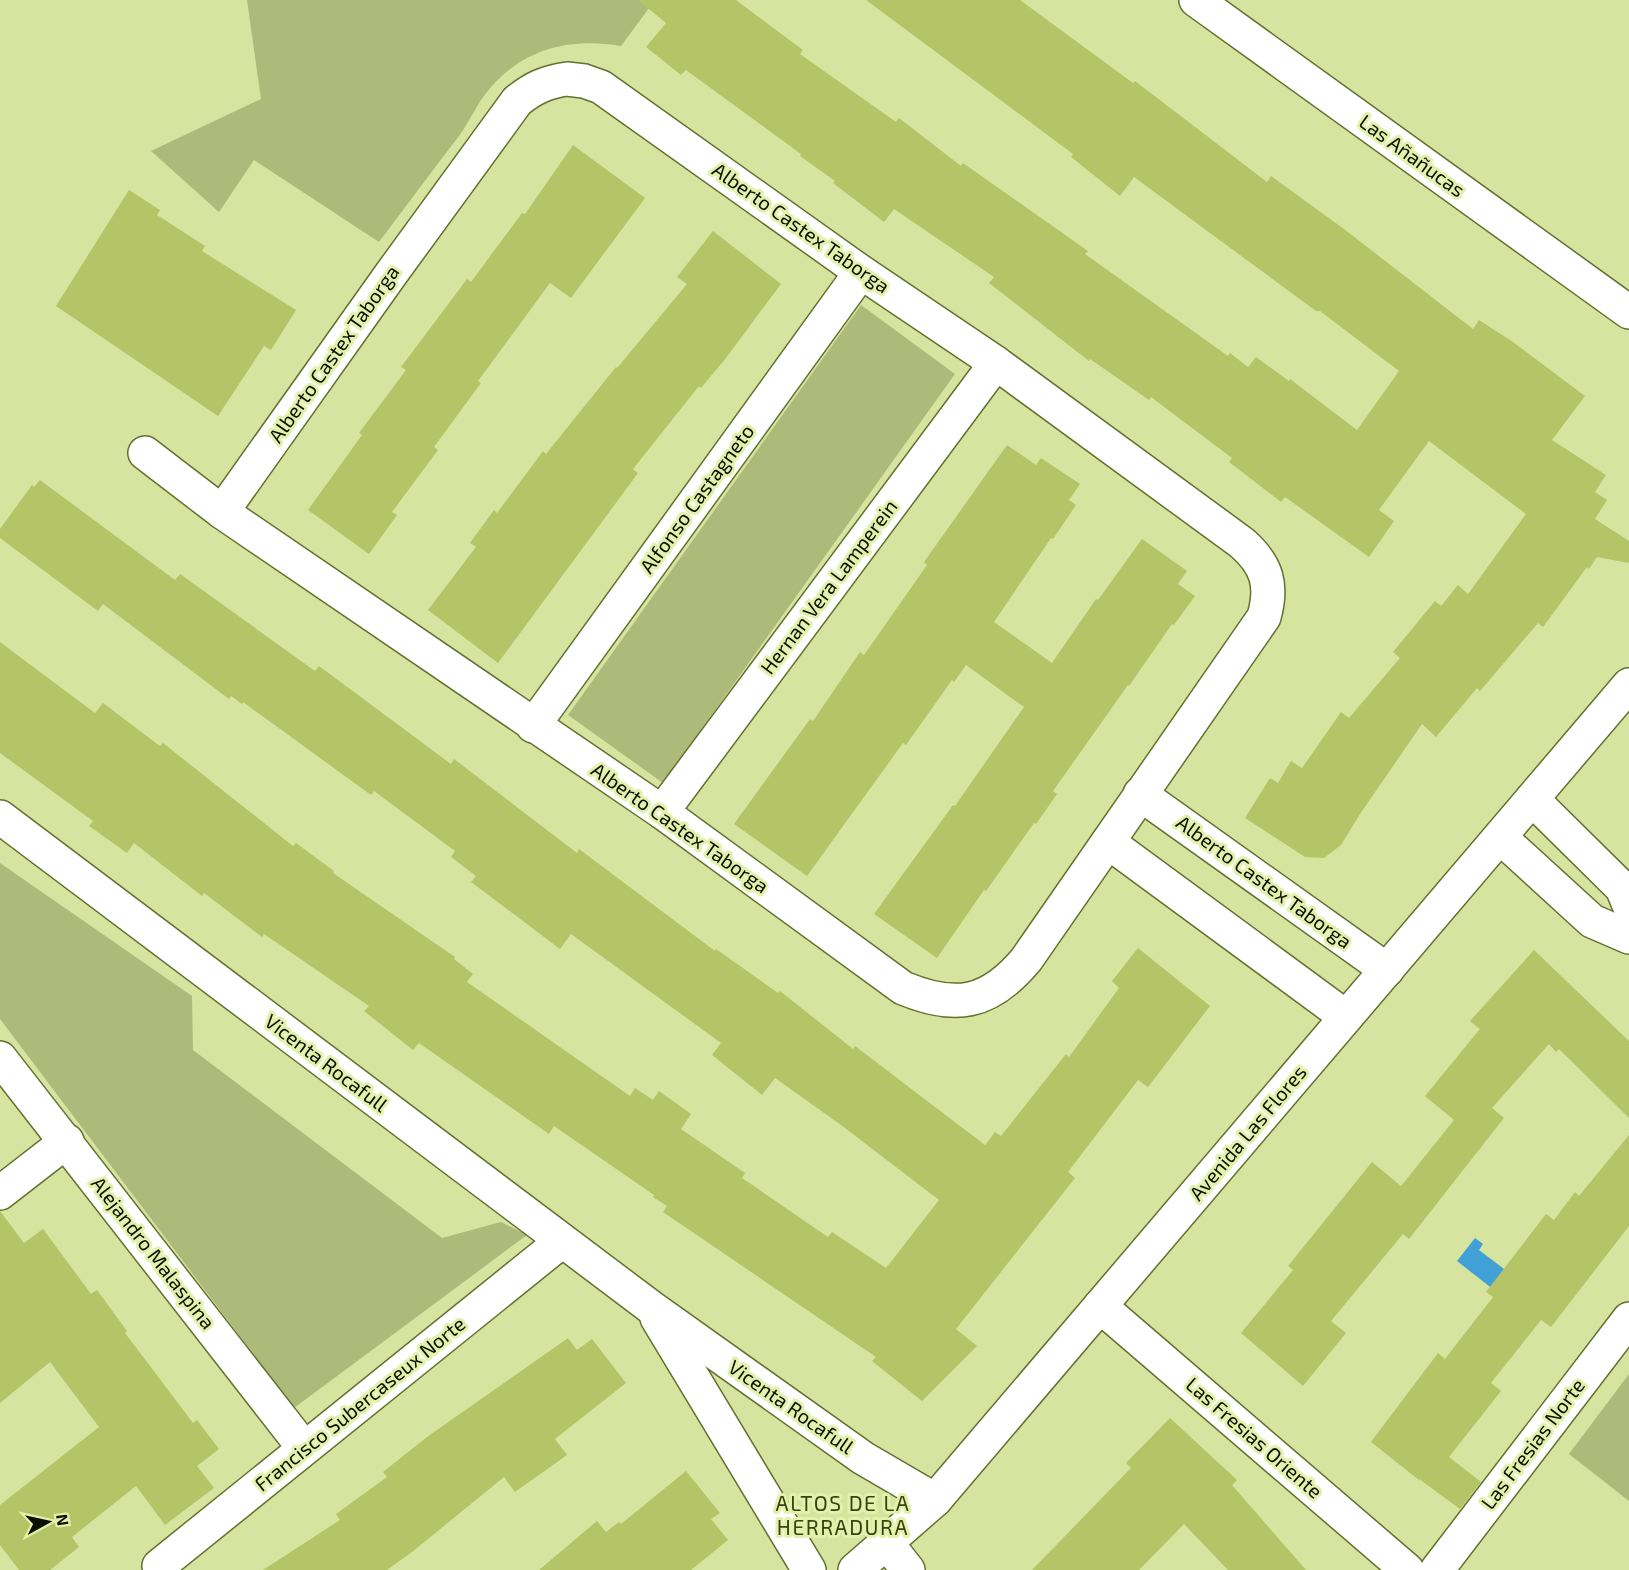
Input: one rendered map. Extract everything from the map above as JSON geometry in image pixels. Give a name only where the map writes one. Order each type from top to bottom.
[{"type":"street","name":"Las Añañucas","points":[[1196,0],[1629,312]]},
{"type":"street","name":"Alberto Castex Taborga","points":[[145,453],[222,512],[662,812],[903,988],[925,997],[947,1001],[971,999],[992,991],[1011,977],[1026,960],[1264,617],[1268,602],[1268,585],[1264,569],[1255,554],[1242,543],[996,363],[861,272],[601,87],[575,80],[548,82],[531,90],[517,101],[222,512]]},
{"type":"street","name":"Alfonso Castagneto","points":[[533,726],[861,272]]},
{"type":"street","name":"Hernan Vera Lamperein","points":[[662,812],[996,363]]},
{"type":"street","name":"Avenida Las Flores","points":[[855,1570],[935,1500],[1629,685]]},
{"type":"street","name":"Alberto Castex Taborga","points":[[1140,794],[1387,970]]},
{"type":"street","points":[[1532,799],[1622,888],[1629,905]]},
{"type":"street","name":"Vicenta Rocafull","points":[[0,817],[652,1308],[863,1458],[935,1500]]},
{"type":"street","points":[[1500,837],[1592,921],[1629,937]]},
{"type":"street","points":[[1108,842],[1346,1017]]},
{"type":"street","name":"Alejandro Malaspina","points":[[0,1058],[67,1141],[304,1448]]},
{"type":"street","points":[[0,1193],[67,1141]]},
{"type":"street","name":"Francisco Subercaseux Norte","points":[[159,1566],[562,1241]]},
{"type":"street","name":"Las Fresias Oriente","points":[[1100,1306],[1407,1570]]},
{"type":"street","name":"Vicenta Rocafull","points":[[652,1308],[809,1570]]},
{"type":"street","name":"Las Fresias Norte","points":[[1437,1570],[1629,1319]]},
{"type":"street","points":[[886,1542],[908,1570]]},
{"type":"green space","points":[[247,0],[655,0],[621,46],[582,43],[564,45],[530,56],[500,78],[486,93],[459,136],[379,242],[254,160],[219,212],[151,151],[261,99]]},
{"type":"green space","points":[[861,305],[955,374],[663,783],[568,715]]},
{"type":"green space","points":[[0,863],[192,996],[193,1050],[442,1238],[501,1222],[527,1235],[294,1408],[0,1019]]},
{"type":"green space","points":[[1629,1374],[1629,1501],[1569,1454]]},
{"type":"water","points":[[1475,1238],[1483,1244],[1479,1250],[1508,1272],[1494,1290],[1457,1261]]},
{"type":"building","points":[[638,0],[736,0],[803,50],[800,54],[896,122],[899,118],[961,166],[963,163],[1088,251],[1085,254],[1228,356],[1230,353],[1248,367],[1256,357],[1289,381],[1290,379],[1357,430],[1399,371],[1134,177],[1120,196],[1071,157],[1073,154],[866,0],[1020,0],[1133,83],[1135,81],[1267,182],[1271,176],[1344,229],[1473,329],[1479,320],[1513,342],[1585,396],[1552,440],[1606,475],[1595,492],[1607,500],[1595,519],[1629,541],[1629,563],[1597,557],[1589,569],[1587,567],[1543,627],[1538,623],[1480,691],[1477,688],[1436,737],[1422,724],[1341,845],[1324,858],[1305,857],[1245,818],[1270,778],[1278,783],[1291,761],[1302,768],[1341,712],[1349,718],[1400,658],[1393,652],[1435,601],[1441,606],[1458,585],[1468,594],[1526,514],[1429,441],[1379,510],[1394,521],[1369,557],[1285,497],[1281,502],[1229,462],[1232,458],[1151,397],[1149,400],[1090,359],[1089,361],[989,283],[994,277],[894,209],[884,222],[833,183],[835,181],[800,156],[801,154],[686,70],[681,75],[646,47],[666,23]]},
{"type":"building","points":[[573,145],[645,198],[571,298],[550,283],[478,381],[481,383],[434,447],[438,450],[392,512],[397,515],[369,554],[308,510],[362,435],[359,433],[406,370],[401,367],[467,279],[471,282],[522,213],[525,214]]},
{"type":"building","points":[[129,190],[160,210],[157,215],[205,246],[202,251],[296,310],[271,350],[264,346],[218,416],[56,306]]},
{"type":"building","points":[[713,231],[781,284],[726,358],[701,388],[699,386],[633,469],[638,473],[498,663],[428,610],[476,547],[470,543],[494,510],[497,513],[543,451],[546,454],[687,284],[677,277]]},
{"type":"building","points":[[1007,445],[1036,465],[1041,458],[1080,484],[1069,500],[1076,505],[994,622],[1052,663],[1096,599],[1098,600],[1142,539],[1187,571],[1178,584],[1195,596],[1128,685],[1053,791],[1057,794],[986,891],[984,890],[937,958],[874,914],[953,805],[955,806],[1024,707],[966,665],[954,682],[952,680],[906,745],[903,743],[807,876],[734,824],[810,719],[813,721],[860,652],[864,655],[927,565],[924,562]]},
{"type":"building","points":[[40,480],[175,580],[180,574],[315,671],[319,666],[451,764],[454,759],[577,853],[579,849],[715,951],[716,949],[778,993],[780,991],[853,1049],[855,1046],[985,1145],[995,1132],[1001,1136],[1066,1054],[1069,1057],[1119,988],[1112,981],[1138,948],[1210,1006],[1148,1087],[1138,1080],[1068,1172],[1075,1178],[956,1329],[977,1346],[922,1401],[872,1361],[876,1357],[663,1212],[667,1206],[653,1197],[654,1195],[554,1126],[549,1134],[419,1043],[413,1050],[364,1011],[369,1006],[264,934],[262,937],[204,893],[202,896],[134,843],[127,853],[89,826],[93,821],[0,753],[0,642],[95,713],[103,703],[160,746],[163,743],[293,846],[296,843],[334,871],[333,873],[455,957],[454,959],[473,974],[467,982],[630,1096],[635,1088],[653,1100],[659,1091],[691,1114],[681,1129],[745,1173],[742,1178],[828,1237],[832,1232],[886,1268],[939,1200],[775,1078],[762,1095],[712,1055],[721,1043],[571,934],[560,949],[471,882],[476,876],[451,857],[455,851],[374,791],[371,795],[243,702],[242,704],[231,696],[229,699],[103,604],[98,611],[0,538],[0,529],[32,485],[34,487]]},
{"type":"building","points":[[1534,950],[1629,1041],[1629,1118],[1559,1049],[1556,1052],[1549,1044],[1492,1108],[1504,1118],[1409,1239],[1403,1234],[1331,1321],[1346,1333],[1303,1386],[1241,1333],[1293,1270],[1288,1266],[1372,1162],[1401,1186],[1454,1120],[1425,1096],[1480,1029],[1470,1021]]},
{"type":"building","points":[[1629,1135],[1629,1226],[1551,1327],[1541,1320],[1491,1383],[1501,1391],[1449,1457],[1481,1482],[1460,1509],[1371,1442],[1438,1353],[1445,1359],[1493,1297],[1486,1292],[1546,1214],[1554,1220],[1575,1192],[1579,1196]]},
{"type":"building","points":[[0,1211],[24,1243],[43,1229],[91,1294],[97,1290],[127,1331],[125,1333],[193,1423],[197,1420],[219,1449],[197,1466],[214,1488],[165,1525],[136,1486],[72,1537],[79,1547],[50,1570],[19,1570],[0,1545],[0,1505],[99,1427],[50,1362],[0,1403]]},
{"type":"building","points":[[568,1338],[577,1350],[592,1339],[626,1383],[555,1439],[567,1455],[515,1492],[504,1477],[387,1570],[263,1570],[340,1520],[336,1514],[387,1477],[383,1472],[427,1437]]},
{"type":"building","points":[[1170,1418],[1237,1480],[1232,1485],[1306,1570],[1228,1570],[1184,1524],[1139,1570],[1032,1570],[1131,1468],[1126,1463]]},
{"type":"building","points":[[686,1471],[720,1513],[711,1519],[728,1540],[691,1570],[539,1570],[597,1521],[606,1532],[619,1522],[621,1524]]},
{"type":"district","name":"ALTOS DE LA HERRADURA","points":[[843,1516]]}]
